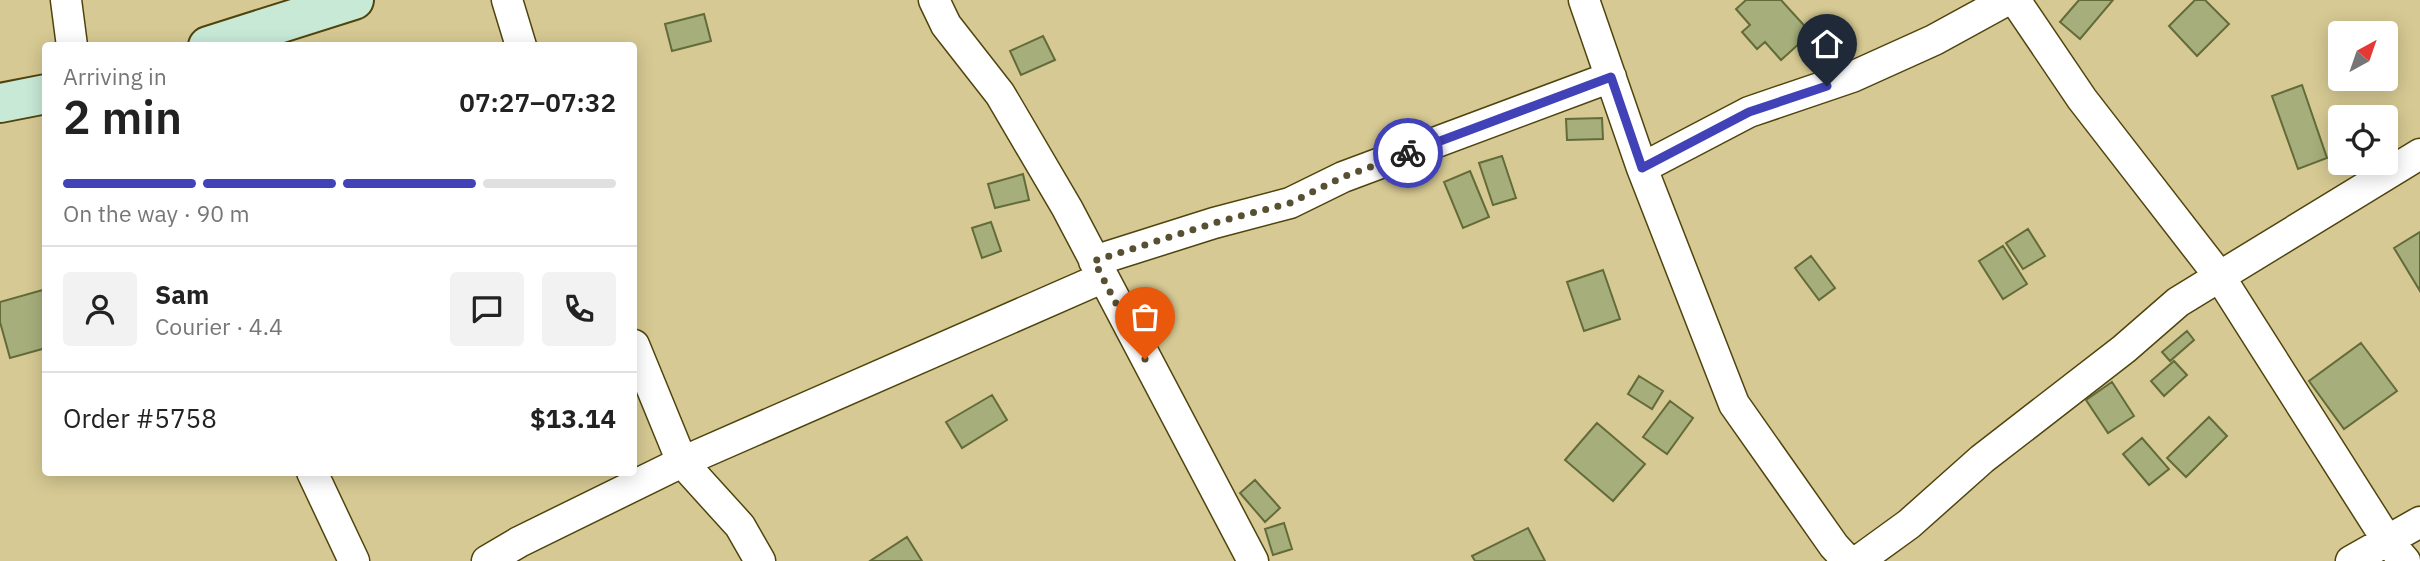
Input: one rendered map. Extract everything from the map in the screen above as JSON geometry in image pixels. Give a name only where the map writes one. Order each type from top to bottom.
[{"type":"street","points":[[66,0],[71,42]]},
{"type":"street","points":[[507,0],[521,42]]},
{"type":"street","points":[[934,0],[946,25],[1000,94],[1067,208],[1253,561]]},
{"type":"street","points":[[1584,0],[1642,168],[1734,404],[1839,557],[1909,523],[1982,459],[2124,349],[2178,302],[2420,154]]},
{"type":"street","points":[[1642,168],[1749,112],[1853,77],[1934,40],[2007,0]]},
{"type":"street","points":[[2014,0],[2082,100],[2220,276],[2396,551]]},
{"type":"street","points":[[220,42],[345,1]]},
{"type":"street","points":[[490,560],[519,542],[682,462],[1098,270],[1214,223],[1290,203],[1343,177],[1611,77]]},
{"type":"street","points":[[0,103],[42,94]]},
{"type":"street","points":[[637,352],[682,462],[740,526],[760,561]]},
{"type":"street","points":[[314,476],[354,561]]},
{"type":"street","points":[[2351,561],[2396,551],[2420,522]]},
{"type":"building","points":[[1746,0],[1781,0],[1811,33],[1781,60],[1765,42],[1757,49],[1742,32],[1750,25],[1736,9]]},
{"type":"building","points":[[2079,0],[2113,0],[2080,39],[2060,22]]},
{"type":"building","points":[[2195,0],[2205,0],[2229,24],[2197,56],[2169,26]]},
{"type":"building","points":[[704,14],[711,41],[672,51],[665,24]]},
{"type":"building","points":[[1043,36],[1055,60],[1021,75],[1010,51]]},
{"type":"building","points":[[2302,85],[2327,158],[2298,169],[2272,96]]},
{"type":"building","points":[[1602,118],[1603,139],[1567,140],[1566,119]]},
{"type":"building","points":[[1502,156],[1516,198],[1493,205],[1479,163]]},
{"type":"building","points":[[1470,171],[1489,217],[1463,228],[1444,182]]},
{"type":"building","points":[[1023,174],[1029,200],[995,208],[988,184]]},
{"type":"building","points":[[991,222],[1001,251],[982,258],[972,228]]},
{"type":"building","points":[[2028,229],[2045,256],[2023,269],[2006,243]]},
{"type":"building","points":[[2420,232],[2420,291],[2394,248]]},
{"type":"building","points":[[2003,246],[2027,284],[2003,299],[1979,261]]},
{"type":"building","points":[[1811,256],[1835,288],[1819,300],[1795,268]]},
{"type":"building","points":[[1603,270],[1620,319],[1584,331],[1567,282]]},
{"type":"building","points":[[42,290],[42,349],[10,358],[0,322],[0,302]]},
{"type":"building","points":[[2187,331],[2194,340],[2170,361],[2162,352]]},
{"type":"building","points":[[2361,343],[2397,391],[2344,429],[2309,381]]},
{"type":"building","points":[[2174,361],[2187,375],[2164,396],[2151,381]]},
{"type":"building","points":[[1639,376],[1663,391],[1652,409],[1628,394]]},
{"type":"building","points":[[2112,382],[2134,416],[2108,433],[2086,400]]},
{"type":"building","points":[[992,395],[1007,420],[962,448],[946,422]]},
{"type":"building","points":[[1670,401],[1693,418],[1667,454],[1643,437]]},
{"type":"building","points":[[2209,417],[2227,436],[2186,477],[2167,458]]},
{"type":"building","points":[[1597,423],[1645,464],[1613,501],[1565,460]]},
{"type":"building","points":[[2142,438],[2169,469],[2149,485],[2123,454]]},
{"type":"building","points":[[1255,480],[1280,508],[1265,522],[1240,493]]},
{"type":"building","points":[[1284,523],[1292,549],[1273,555],[1265,529]]},
{"type":"building","points":[[1528,528],[1545,561],[1475,561],[1472,556]]},
{"type":"building","points":[[907,537],[922,561],[870,561]]},
{"type":"way so far","points":[[1145,359],[1094,261],[1214,223],[1290,203],[1343,177],[1408,153]]},
{"type":"route","points":[[1408,153],[1611,77],[1642,168],[1749,112],[1827,86]]}]
